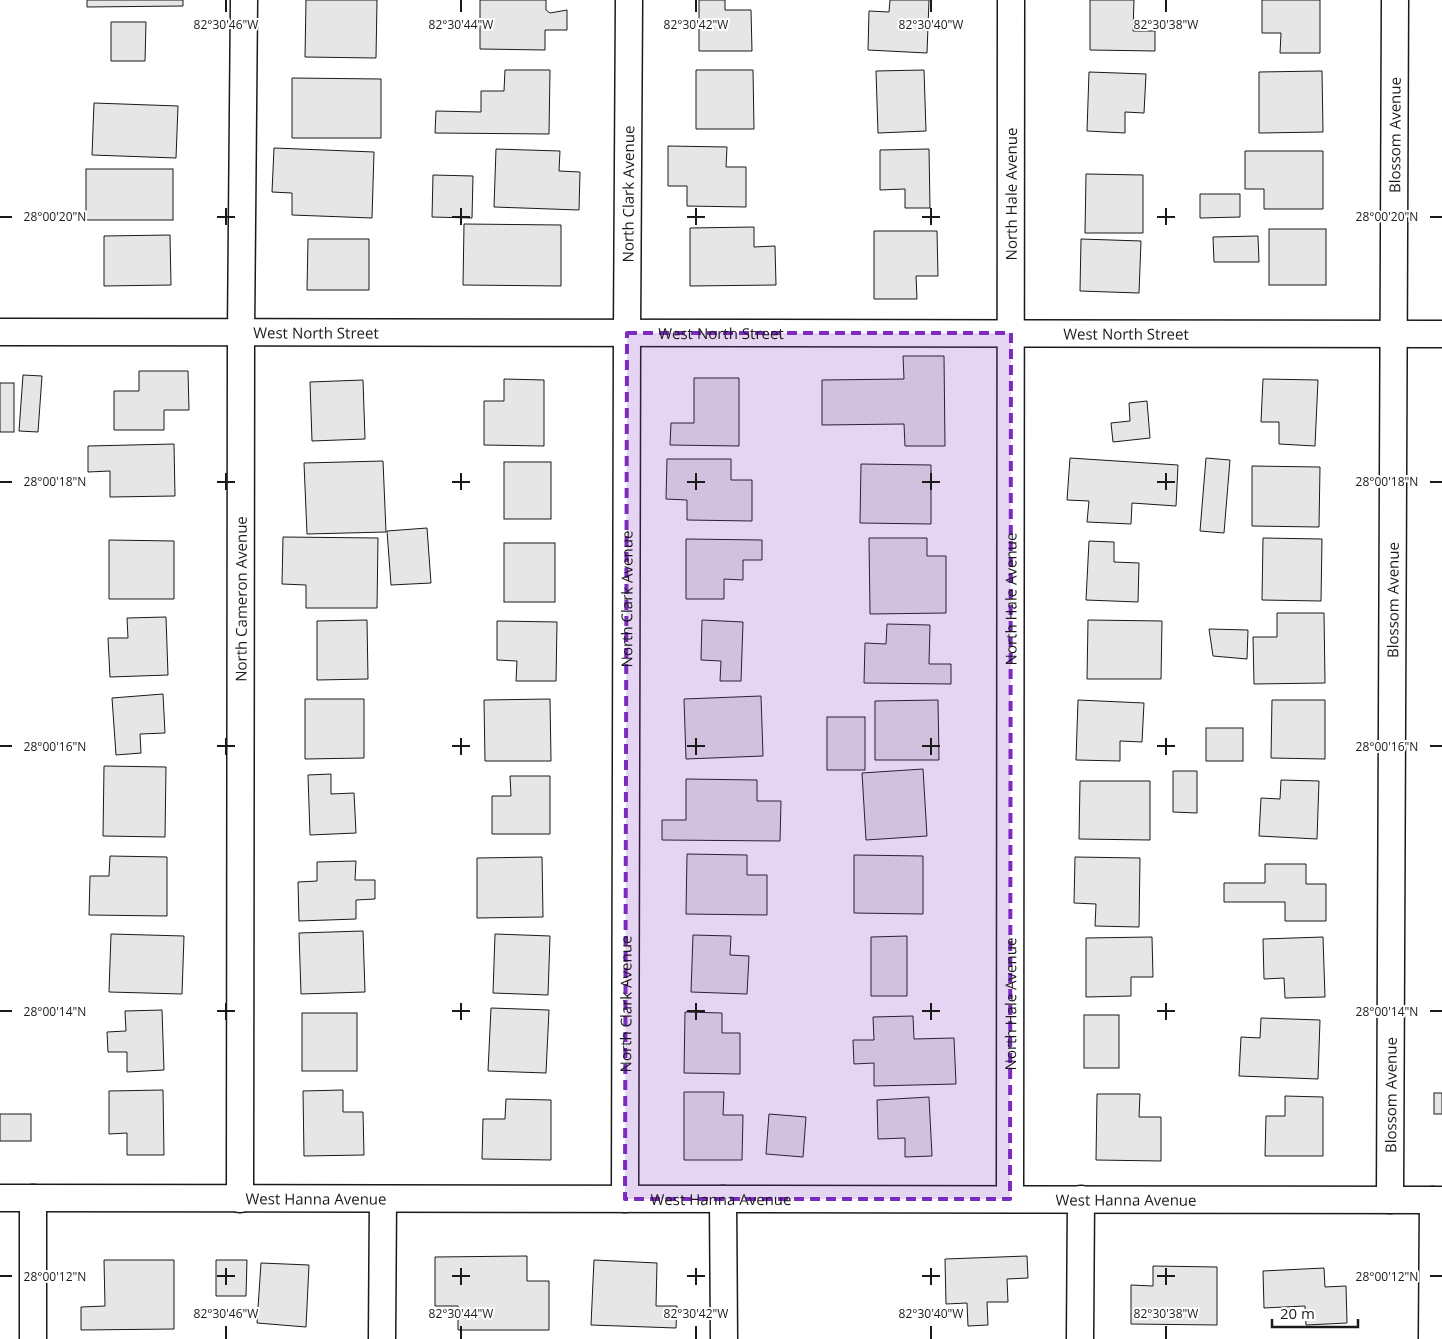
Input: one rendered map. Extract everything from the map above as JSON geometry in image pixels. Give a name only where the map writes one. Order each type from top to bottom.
[{"type":"street","name":"North Cameron Avenue","points":[[240,1199],[241,332],[244,0]]},
{"type":"street","name":"North Clark Avenue","points":[[625,1199],[629,0]]},
{"type":"street","name":"North Hale Avenue","points":[[1010,1199],[1011,0]]},
{"type":"street","name":"Blossom Avenue","points":[[1390,1200],[1395,0]]},
{"type":"street","name":"West North Street","points":[[0,332],[1442,334]]},
{"type":"street","name":"West Hanna Avenue","points":[[0,1198],[1437,1200]]},
{"type":"street","points":[[33,1198],[33,1339]]},
{"type":"street","points":[[382,1339],[383,1199]]},
{"type":"street","points":[[722,1199],[724,1339]]},
{"type":"street","points":[[1080,1339],[1081,1199]]},
{"type":"street","points":[[1432,1339],[1437,1200]]},
{"type":"highlighted area","points":[[627,333],[1011,333],[1010,1199],[625,1199]]},
{"type":"building","points":[[87,0],[183,0],[183,6],[87,7]]},
{"type":"building","points":[[306,0],[377,0],[376,58],[305,57]]},
{"type":"building","points":[[480,0],[546,0],[546,10],[550,13],[567,10],[567,30],[545,30],[545,50],[480,49]]},
{"type":"building","points":[[699,0],[725,0],[725,10],[751,10],[752,51],[699,51]]},
{"type":"building","points":[[890,0],[929,0],[927,53],[868,50],[869,11],[889,12]]},
{"type":"building","points":[[1090,0],[1134,0],[1133,31],[1155,31],[1155,51],[1090,50]]},
{"type":"building","points":[[1262,0],[1320,0],[1320,53],[1280,53],[1281,33],[1262,33]]},
{"type":"building","points":[[111,22],[146,22],[145,61],[111,61]]},
{"type":"building","points":[[505,70],[550,70],[549,134],[435,133],[436,111],[481,112],[481,91],[504,91]]},
{"type":"building","points":[[696,70],[753,70],[754,129],[696,129]]},
{"type":"building","points":[[924,70],[926,131],[878,133],[876,71]]},
{"type":"building","points":[[1322,71],[1323,132],[1259,133],[1259,72]]},
{"type":"building","points":[[1089,72],[1146,74],[1144,113],[1125,112],[1125,133],[1087,131]]},
{"type":"building","points":[[292,78],[381,79],[381,138],[292,138]]},
{"type":"building","points":[[94,103],[178,106],[176,158],[92,155]]},
{"type":"building","points":[[668,146],[727,147],[726,167],[746,167],[746,207],[687,206],[687,186],[668,186]]},
{"type":"building","points":[[274,148],[374,152],[372,218],[292,215],[292,193],[272,192]]},
{"type":"building","points":[[496,149],[560,151],[559,171],[580,172],[579,210],[494,207]]},
{"type":"building","points":[[929,149],[930,208],[905,208],[905,189],[880,190],[880,150]]},
{"type":"building","points":[[1245,151],[1323,151],[1323,209],[1264,209],[1264,189],[1245,189]]},
{"type":"building","points":[[86,169],[173,169],[173,220],[86,220]]},
{"type":"building","points":[[1086,174],[1143,175],[1143,233],[1085,233]]},
{"type":"building","points":[[433,175],[473,176],[472,218],[432,217]]},
{"type":"building","points":[[1200,194],[1240,194],[1240,217],[1200,218]]},
{"type":"building","points":[[464,224],[561,225],[561,286],[463,285]]},
{"type":"building","points":[[754,227],[754,247],[775,246],[776,285],[690,286],[690,228]]},
{"type":"building","points":[[1269,229],[1326,229],[1326,285],[1269,285]]},
{"type":"building","points":[[874,231],[937,231],[938,276],[916,276],[917,299],[874,299]]},
{"type":"building","points":[[170,235],[171,285],[104,286],[104,236]]},
{"type":"building","points":[[1258,236],[1259,262],[1214,262],[1213,237]]},
{"type":"building","points":[[308,239],[369,239],[369,290],[307,290]]},
{"type":"building","points":[[1081,239],[1141,241],[1139,293],[1080,291]]},
{"type":"building","points":[[903,356],[944,356],[945,446],[905,446],[904,424],[822,425],[822,380],[904,379]]},
{"type":"building","points":[[139,371],[188,371],[189,410],[164,410],[164,430],[114,430],[114,391],[139,391]]},
{"type":"building","points":[[23,375],[42,376],[38,432],[19,431]]},
{"type":"building","points":[[694,378],[739,378],[739,446],[670,445],[671,423],[694,423]]},
{"type":"building","points":[[504,379],[544,380],[544,446],[484,445],[484,401],[504,401]]},
{"type":"building","points":[[1263,379],[1318,380],[1315,446],[1279,444],[1279,422],[1261,422]]},
{"type":"building","points":[[363,380],[365,439],[312,441],[310,382]]},
{"type":"building","points":[[0,383],[14,383],[14,432],[0,432]]},
{"type":"building","points":[[1147,401],[1150,438],[1113,442],[1111,423],[1130,421],[1129,403]]},
{"type":"building","points":[[174,444],[175,496],[110,497],[110,471],[88,472],[88,446]]},
{"type":"building","points":[[1070,458],[1178,465],[1176,506],[1132,503],[1131,524],[1087,522],[1089,501],[1067,500]]},
{"type":"building","points":[[1206,458],[1230,460],[1224,533],[1200,531]]},
{"type":"building","points":[[667,459],[731,459],[731,480],[752,480],[752,521],[687,520],[687,500],[666,499]]},
{"type":"building","points":[[383,461],[386,532],[307,534],[304,463]]},
{"type":"building","points":[[504,462],[551,462],[551,519],[504,519]]},
{"type":"building","points":[[861,464],[931,465],[931,524],[860,523]]},
{"type":"building","points":[[1252,466],[1320,467],[1319,527],[1252,526]]},
{"type":"building","points":[[427,528],[431,583],[391,585],[387,531]]},
{"type":"building","points":[[283,537],[378,538],[377,608],[306,608],[306,585],[282,584]]},
{"type":"building","points":[[869,538],[927,538],[927,556],[946,556],[946,613],[870,614]]},
{"type":"building","points":[[1263,538],[1322,539],[1321,601],[1262,600]]},
{"type":"building","points":[[686,539],[762,540],[762,560],[743,560],[743,580],[724,579],[724,599],[686,599]]},
{"type":"building","points":[[109,540],[174,541],[174,599],[109,599]]},
{"type":"building","points":[[1089,541],[1114,542],[1114,562],[1139,563],[1138,602],[1086,600]]},
{"type":"building","points":[[504,543],[555,543],[555,602],[504,602]]},
{"type":"building","points":[[1277,613],[1324,613],[1325,683],[1254,684],[1253,637],[1277,637]]},
{"type":"building","points":[[166,617],[168,675],[110,677],[108,638],[128,638],[127,618]]},
{"type":"building","points":[[367,620],[368,679],[317,680],[317,621]]},
{"type":"building","points":[[702,620],[743,622],[741,681],[720,681],[721,661],[701,660]]},
{"type":"building","points":[[1088,620],[1162,621],[1161,679],[1087,679]]},
{"type":"building","points":[[497,621],[557,622],[556,681],[516,681],[517,661],[497,660]]},
{"type":"building","points":[[887,624],[930,625],[929,664],[951,664],[951,684],[864,683],[865,643],[886,644]]},
{"type":"building","points":[[1209,629],[1248,630],[1247,659],[1213,656]]},
{"type":"building","points":[[163,694],[165,733],[140,734],[141,753],[116,755],[112,698]]},
{"type":"building","points":[[761,696],[763,756],[686,759],[684,699]]},
{"type":"building","points":[[305,699],[364,699],[364,758],[305,759]]},
{"type":"building","points":[[550,699],[551,761],[485,761],[484,700]]},
{"type":"building","points":[[938,700],[939,760],[875,760],[875,701]]},
{"type":"building","points":[[1078,700],[1144,703],[1142,742],[1120,741],[1120,761],[1076,760]]},
{"type":"building","points":[[1272,700],[1325,700],[1325,759],[1271,758]]},
{"type":"building","points":[[827,717],[865,717],[865,770],[827,770]]},
{"type":"building","points":[[1206,728],[1243,728],[1243,761],[1206,761]]},
{"type":"building","points":[[104,766],[166,767],[165,837],[103,836]]},
{"type":"building","points":[[923,769],[927,836],[866,840],[862,773]]},
{"type":"building","points":[[1173,771],[1197,771],[1197,813],[1173,812]]},
{"type":"building","points":[[331,774],[331,794],[354,793],[356,833],[310,835],[308,775]]},
{"type":"building","points":[[510,776],[550,776],[550,834],[492,834],[492,796],[511,796]]},
{"type":"building","points":[[686,779],[757,780],[757,801],[781,801],[780,841],[662,840],[662,820],[686,820]]},
{"type":"building","points":[[1281,780],[1319,781],[1317,839],[1259,836],[1261,798],[1280,799]]},
{"type":"building","points":[[1080,781],[1150,781],[1150,840],[1079,839]]},
{"type":"building","points":[[687,854],[747,855],[747,875],[767,875],[767,915],[686,914]]},
{"type":"building","points":[[854,855],[923,856],[923,914],[854,913]]},
{"type":"building","points":[[110,856],[167,857],[167,916],[89,915],[90,876],[109,876]]},
{"type":"building","points":[[542,857],[543,917],[477,918],[477,858]]},
{"type":"building","points":[[1075,857],[1140,858],[1139,927],[1095,926],[1096,904],[1074,903]]},
{"type":"building","points":[[356,861],[355,880],[375,880],[375,899],[356,900],[356,919],[299,921],[298,882],[317,881],[317,862]]},
{"type":"building","points":[[1265,864],[1306,864],[1306,884],[1326,884],[1326,921],[1285,921],[1285,902],[1224,902],[1224,883],[1265,883]]},
{"type":"building","points":[[363,931],[365,992],[301,994],[299,933]]},
{"type":"building","points":[[111,934],[184,936],[182,994],[109,992]]},
{"type":"building","points":[[495,934],[550,936],[548,995],[493,993]]},
{"type":"building","points":[[693,935],[731,936],[730,955],[749,956],[747,994],[691,992]]},
{"type":"building","points":[[907,936],[907,996],[871,996],[871,937]]},
{"type":"building","points":[[1152,937],[1153,977],[1131,977],[1131,996],[1086,997],[1086,938]]},
{"type":"building","points":[[1323,937],[1325,997],[1285,998],[1284,978],[1264,979],[1263,939]]},
{"type":"building","points":[[491,1008],[549,1010],[546,1073],[488,1071]]},
{"type":"building","points":[[162,1010],[164,1070],[127,1072],[127,1052],[108,1052],[107,1032],[126,1031],[125,1011]]},
{"type":"building","points":[[685,1012],[722,1013],[722,1033],[740,1033],[740,1074],[684,1073]]},
{"type":"building","points":[[302,1013],[357,1013],[357,1071],[302,1071]]},
{"type":"building","points":[[1084,1015],[1119,1015],[1119,1068],[1084,1068]]},
{"type":"building","points":[[913,1016],[914,1039],[954,1038],[956,1084],[874,1086],[874,1063],[854,1064],[853,1040],[874,1040],[873,1017]]},
{"type":"building","points":[[1261,1018],[1320,1020],[1318,1079],[1239,1076],[1241,1037],[1260,1038]]},
{"type":"building","points":[[163,1090],[164,1155],[127,1155],[127,1133],[109,1134],[109,1091]]},
{"type":"building","points":[[343,1090],[343,1112],[363,1112],[364,1155],[304,1156],[303,1091]]},
{"type":"building","points":[[684,1092],[724,1092],[723,1115],[743,1115],[742,1160],[684,1160]]},
{"type":"building","points":[[1434,1093],[1442,1093],[1442,1114],[1434,1114]]},
{"type":"building","points":[[1097,1094],[1140,1094],[1139,1117],[1161,1117],[1161,1161],[1096,1160]]},
{"type":"building","points":[[1285,1096],[1323,1097],[1323,1156],[1265,1156],[1266,1116],[1285,1116]]},
{"type":"building","points":[[929,1097],[932,1156],[905,1157],[905,1138],[878,1139],[877,1100]]},
{"type":"building","points":[[506,1099],[551,1100],[551,1160],[482,1159],[483,1119],[505,1119]]},
{"type":"building","points":[[0,1114],[31,1114],[31,1141],[0,1141]]},
{"type":"building","points":[[769,1114],[806,1117],[803,1157],[766,1154]]},
{"type":"building","points":[[527,1256],[527,1281],[549,1281],[549,1330],[458,1330],[458,1306],[435,1306],[435,1257]]},
{"type":"building","points":[[1027,1256],[1028,1278],[1007,1279],[1008,1302],[987,1302],[988,1325],[968,1326],[967,1303],[946,1304],[945,1259]]},
{"type":"building","points":[[104,1260],[174,1260],[174,1329],[81,1330],[81,1307],[105,1306]]},
{"type":"building","points":[[216,1260],[247,1260],[246,1296],[216,1296]]},
{"type":"building","points":[[594,1260],[657,1263],[656,1306],[677,1306],[676,1328],[591,1325]]},
{"type":"building","points":[[261,1263],[309,1265],[306,1327],[257,1323]]},
{"type":"building","points":[[1153,1266],[1217,1267],[1217,1325],[1131,1324],[1131,1285],[1153,1286]]},
{"type":"building","points":[[1324,1268],[1325,1287],[1346,1286],[1347,1323],[1306,1325],[1305,1306],[1264,1308],[1263,1271]]}]
